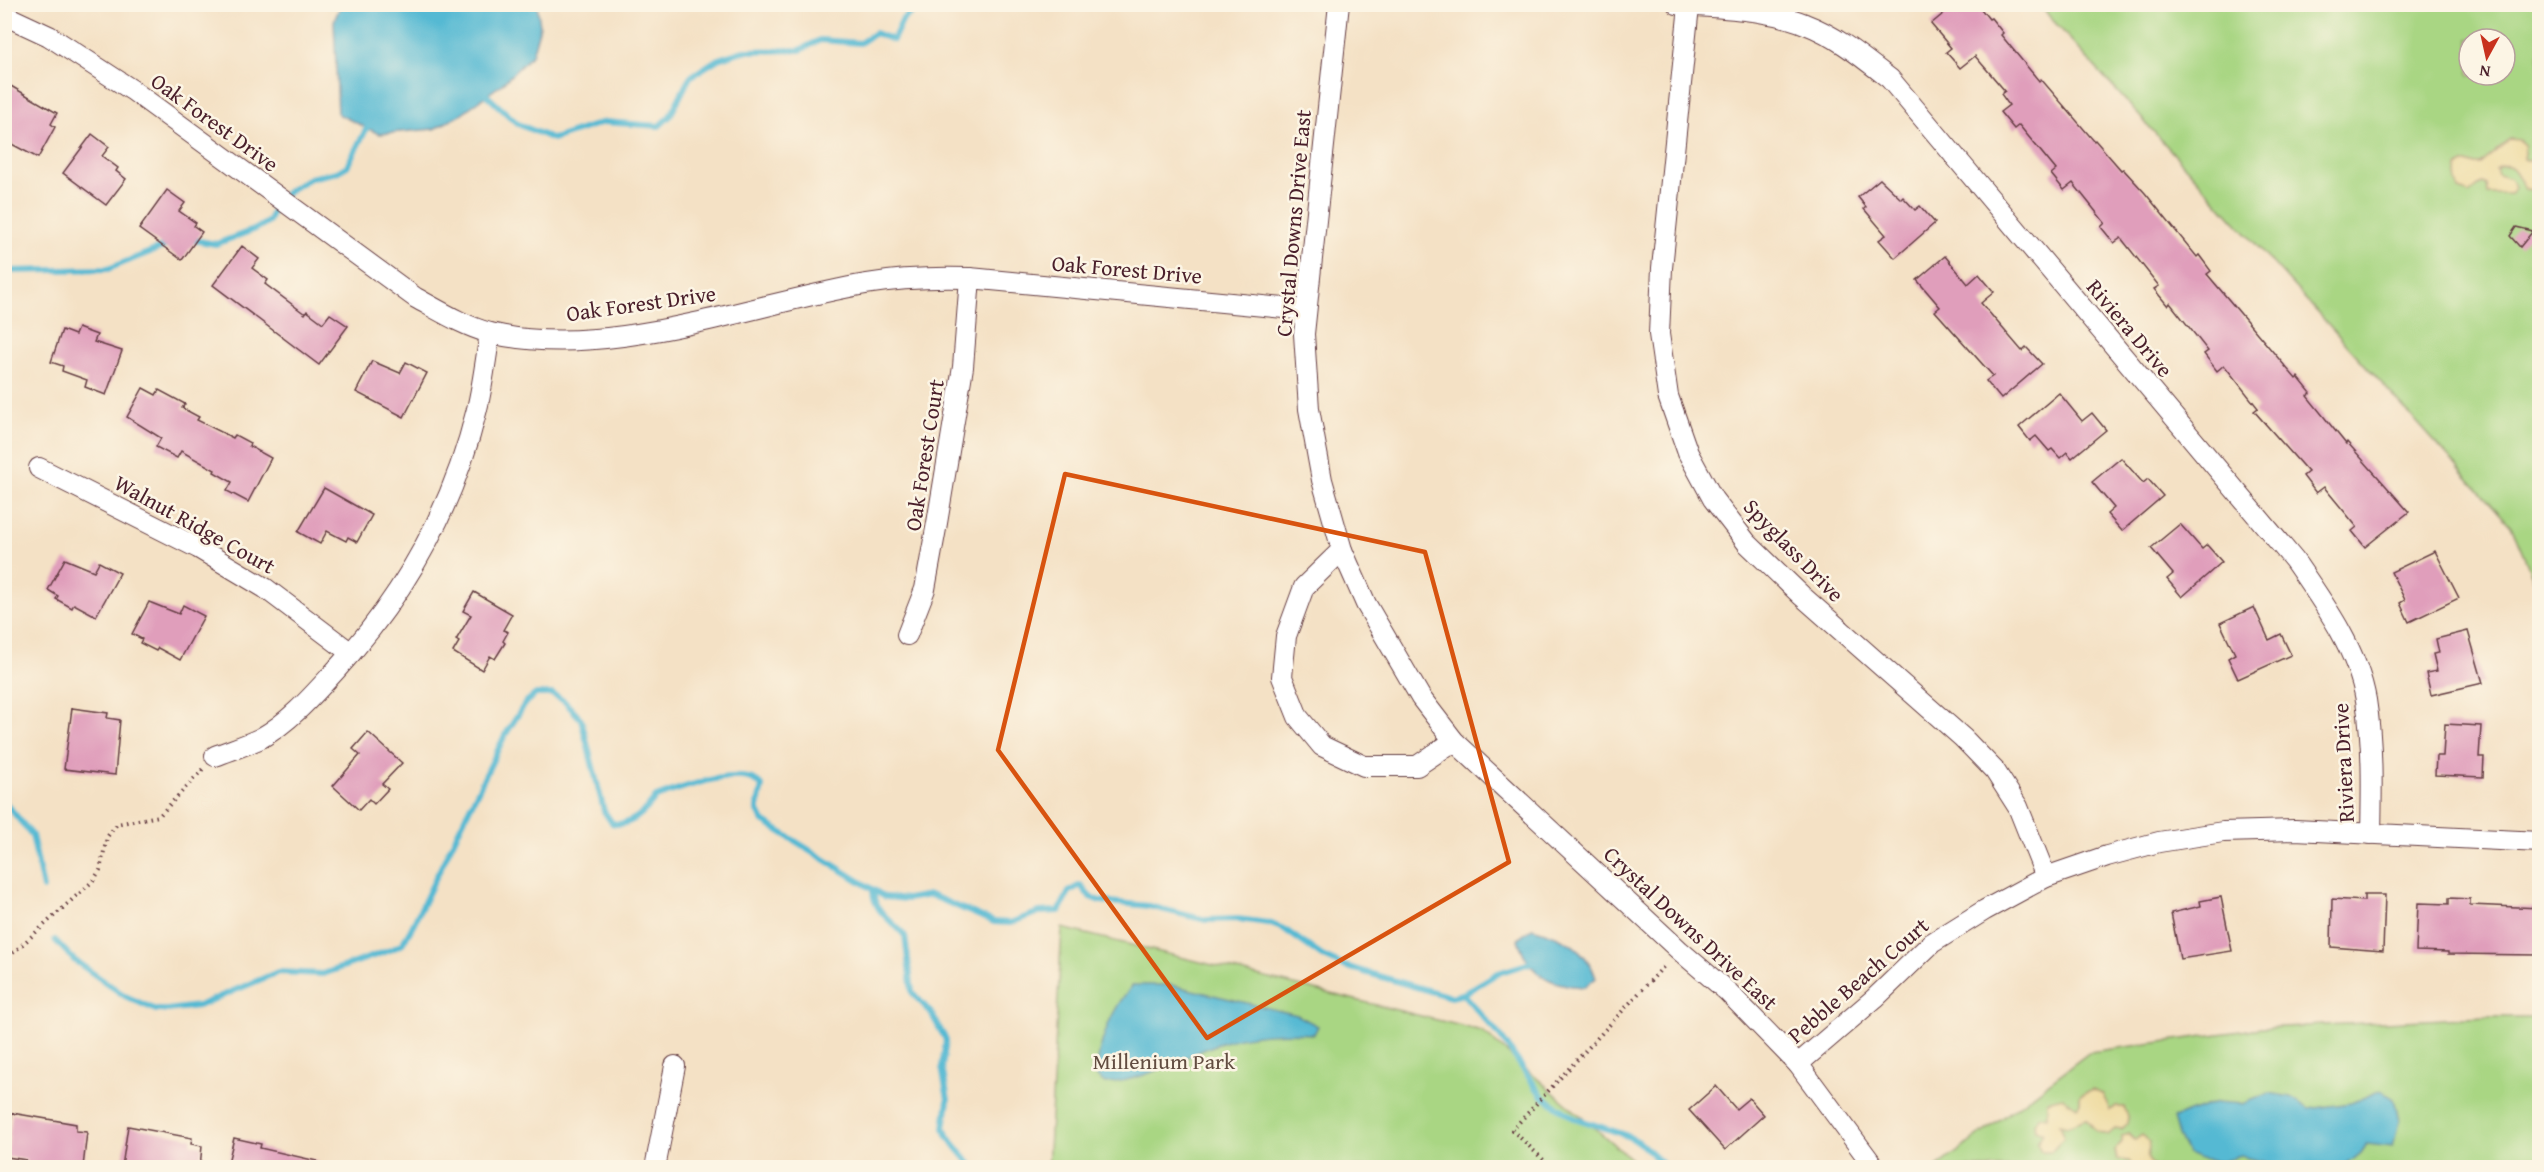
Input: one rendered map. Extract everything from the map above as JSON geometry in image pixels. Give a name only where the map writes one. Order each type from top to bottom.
[{"type":"street","name":"Crystal Downs Drive East","points":[[1339,4],[1305,310],[1309,409],[1322,480],[1342,550],[1366,604],[1393,654],[1421,698],[1454,741],[1679,950],[1728,992],[1798,1064],[1875,1167]]},
{"type":"street","name":"Riviera Drive","points":[[1683,5],[1760,13],[1804,23],[1851,48],[1890,79],[2294,560],[2331,614],[2354,661],[2366,698],[2372,764],[2371,834]]},
{"type":"street","name":"Spyglass Drive","points":[[1683,5],[1662,268],[1659,334],[1668,396],[1688,453],[1713,499],[1748,543],[1802,596],[1963,738],[1995,771],[2018,807],[2046,877]]},
{"type":"street","name":"Oak Forest Drive","points":[[4,15],[49,36],[132,90],[416,298],[461,322],[490,333],[535,339],[574,340],[642,332],[867,284],[933,277],[1305,310]]},
{"type":"street","name":"Oak Forest Court","points":[[907,635],[925,589],[935,534],[963,367],[970,279]]},
{"type":"street","points":[[215,756],[262,737],[308,701],[351,654],[402,589],[437,525],[477,409],[490,333]]},
{"type":"street","name":"Walnut Ridge Court","points":[[39,468],[198,548],[266,588],[351,654]]},
{"type":"street","points":[[1342,550],[1304,587],[1286,636],[1282,677],[1298,717],[1322,747],[1364,766],[1417,766],[1454,741]]},
{"type":"street","name":"Pebble Beach Court","points":[[1798,1064],[1875,998],[1932,944],[1985,910],[2046,877],[2107,856],[2159,842],[2223,832],[2295,830],[2540,842]]},
{"type":"street","points":[[655,1167],[675,1066]]},
{"type":"path","points":[[4,961],[93,881],[100,870],[107,837],[117,824],[159,816],[187,789],[215,756]]},
{"type":"path","points":[[1552,1167],[1512,1130],[1679,950]]},
{"type":"highlighted area","points":[[1065,474],[1425,552],[1509,862],[1207,1038],[998,750]]},
{"type":"green space","points":[[2039,5],[2539,5],[2539,592],[2511,526]]},
{"type":"green space","name":"Millenium Park","points":[[1062,928],[1482,1031],[1640,1167],[1048,1168]]},
{"type":"green space","points":[[2486,1017],[2539,1017],[2539,1167],[1936,1168],[2090,1052],[2262,1028]]},
{"type":"sand","points":[[2510,139],[2519,140],[2525,146],[2523,159],[2539,163],[2539,184],[2533,190],[2525,189],[2511,167],[2502,166],[2496,169],[2498,175],[2511,179],[2515,187],[2510,194],[2487,194],[2486,185],[2482,183],[2469,194],[2459,190],[2456,181],[2458,168],[2463,164],[2480,164]]},
{"type":"sand","points":[[2093,1089],[2102,1093],[2110,1110],[2124,1107],[2128,1116],[2127,1124],[2122,1129],[2116,1128],[2108,1135],[2096,1131],[2086,1119],[2067,1126],[2059,1124],[2064,1138],[2052,1151],[2041,1151],[2037,1143],[2043,1133],[2035,1130],[2034,1123],[2040,1116],[2047,1117],[2047,1101],[2062,1097],[2077,1107],[2080,1103],[2080,1095]]},
{"type":"sand","points":[[2129,1133],[2135,1140],[2142,1135],[2150,1142],[2147,1158],[2154,1167],[2133,1167],[2129,1161],[2117,1160],[2115,1150],[2122,1142],[2122,1136]]},
{"type":"water","points":[[537,4],[540,26],[532,55],[502,84],[458,116],[434,129],[379,134],[338,114],[334,21],[341,5]]},
{"type":"water","points":[[1532,928],[1571,944],[1586,958],[1596,978],[1585,987],[1573,986],[1551,981],[1535,970],[1528,962],[1518,939]]},
{"type":"water","points":[[1133,985],[1171,985],[1297,1015],[1318,1026],[1314,1034],[1266,1034],[1230,1040],[1135,1078],[1105,1083],[1096,1076],[1103,1039],[1118,1005]]},
{"type":"water","points":[[2381,1090],[2394,1099],[2399,1121],[2393,1147],[2367,1144],[2361,1153],[2344,1167],[2284,1167],[2240,1156],[2221,1162],[2200,1159],[2188,1154],[2178,1136],[2173,1118],[2216,1102],[2243,1104],[2269,1093],[2291,1097],[2309,1109],[2351,1103]]},
{"type":"building","points":[[1955,4],[1977,4],[1989,19],[1991,18],[2003,33],[2001,35],[2039,81],[2041,79],[2094,141],[2145,193],[2197,257],[2199,255],[2211,271],[2207,274],[2296,379],[2298,377],[2311,393],[2307,396],[2346,444],[2347,442],[2409,512],[2365,547],[2352,531],[2357,527],[2324,487],[2316,493],[2303,476],[2308,472],[2254,411],[2258,408],[2224,365],[2217,371],[2204,354],[2208,351],[2170,303],[2168,306],[2154,289],[2159,286],[2121,238],[2114,243],[2101,227],[2105,223],[2073,183],[2064,190],[2051,174],[2056,170],[2019,125],[2014,129],[2000,112],[2009,105],[2001,94],[2005,91],[1975,56],[1960,68],[1946,52],[1951,48],[1931,24]]},
{"type":"building","points":[[4,82],[57,113],[51,124],[55,127],[38,158],[4,140]]},
{"type":"building","points":[[92,134],[109,147],[102,156],[118,168],[116,171],[126,179],[106,205],[63,173]]},
{"type":"building","points":[[1880,179],[1915,210],[1920,206],[1935,223],[1895,258],[1879,240],[1886,235],[1864,209],[1866,207],[1858,197]]},
{"type":"building","points":[[167,190],[185,203],[179,211],[196,223],[194,226],[202,232],[182,260],[139,229]]},
{"type":"building","points":[[2516,227],[2533,231],[2520,247],[2510,236]]},
{"type":"building","points":[[242,246],[259,259],[252,268],[268,280],[265,284],[305,314],[307,311],[323,323],[330,314],[348,326],[319,365],[213,285]]},
{"type":"building","points":[[1945,256],[1968,284],[1979,274],[1994,292],[1981,303],[2022,351],[2026,347],[2042,364],[2001,399],[1986,381],[1993,376],[1935,311],[1940,307],[1917,280]]},
{"type":"building","points":[[78,328],[97,335],[94,342],[122,351],[106,395],[85,387],[87,380],[62,371],[63,366],[51,362],[62,330],[75,335]]},
{"type":"building","points":[[372,361],[400,373],[406,362],[427,373],[404,417],[356,392]]},
{"type":"building","points":[[143,388],[156,395],[159,390],[185,404],[182,408],[199,417],[197,420],[233,438],[235,435],[271,458],[248,502],[227,491],[232,482],[214,472],[215,470],[181,451],[177,458],[156,447],[161,438],[127,417]]},
{"type":"building","points":[[2059,393],[2082,421],[2092,413],[2106,430],[2072,458],[2067,452],[2060,458],[2052,449],[2049,451],[2036,436],[2030,441],[2019,427]]},
{"type":"building","points":[[2121,458],[2143,483],[2148,479],[2163,496],[2122,531],[2107,514],[2114,508],[2092,482]]},
{"type":"building","points":[[324,488],[372,515],[357,542],[348,537],[346,541],[327,531],[320,544],[298,532]]},
{"type":"building","points":[[2180,524],[2202,549],[2207,545],[2222,562],[2182,597],[2167,579],[2173,574],[2151,548]]},
{"type":"building","points":[[2435,551],[2459,598],[2409,622],[2400,603],[2405,600],[2391,572]]},
{"type":"building","points":[[65,559],[94,571],[99,562],[120,573],[96,616],[74,604],[72,608],[56,599],[58,596],[48,590]]},
{"type":"building","points":[[474,592],[512,614],[503,630],[508,632],[503,641],[505,643],[495,659],[490,656],[482,670],[453,652],[459,642],[456,640],[471,615],[463,611]]},
{"type":"building","points":[[149,602],[179,614],[183,605],[204,616],[180,660],[158,648],[156,651],[140,643],[142,639],[132,634]]},
{"type":"building","points":[[2254,607],[2269,640],[2281,634],[2291,655],[2238,679],[2228,658],[2235,654],[2220,623]]},
{"type":"building","points":[[2468,631],[2483,683],[2431,695],[2426,673],[2437,671],[2433,654],[2439,653],[2436,639]]},
{"type":"building","points":[[72,708],[108,713],[107,718],[120,720],[115,775],[64,769]]},
{"type":"building","points":[[2445,724],[2481,726],[2479,757],[2484,757],[2483,777],[2435,775],[2436,756],[2443,756]]},
{"type":"building","points":[[368,732],[402,763],[382,784],[388,789],[374,804],[369,799],[359,810],[333,786],[360,755],[353,749]]},
{"type":"building","points":[[2364,895],[2385,895],[2383,951],[2331,947],[2332,899],[2364,901]]},
{"type":"building","points":[[2221,897],[2232,951],[2180,959],[2171,913],[2201,906],[2200,901]]},
{"type":"building","points":[[2449,898],[2470,899],[2470,905],[2540,908],[2540,955],[2448,954],[2448,952],[2416,951],[2418,903],[2449,904]]},
{"type":"building","points":[[1716,1086],[1736,1109],[1749,1098],[1764,1115],[1725,1150],[1689,1110]]},
{"type":"building","points":[[12,1113],[76,1124],[76,1131],[87,1132],[83,1167],[25,1167],[26,1160],[7,1157]]},
{"type":"building","points":[[128,1126],[192,1138],[191,1144],[202,1146],[200,1167],[122,1167]]},
{"type":"building","points":[[234,1138],[261,1144],[260,1148],[317,1161],[316,1167],[227,1167]]},
{"type":"waterway","points":[[482,91],[518,124],[553,139],[604,122],[659,126],[670,116],[690,77],[718,59],[743,51],[800,50],[820,40],[860,43],[875,33],[893,40],[903,19],[916,9],[936,4]]},
{"type":"waterway","points":[[188,239],[216,244],[256,229],[269,221],[276,202],[290,190],[310,178],[337,172],[347,166],[371,120]]},
{"type":"waterway","points":[[4,271],[108,269],[170,244]]},
{"type":"waterway","points":[[55,940],[74,960],[125,996],[156,1010],[198,1006],[278,972],[323,974],[393,949],[402,944],[410,931],[504,737],[526,702],[536,694],[552,694],[564,701],[581,719],[604,811],[612,823],[625,823],[637,817],[656,797],[711,780],[741,777],[753,780],[762,786],[757,809],[763,821],[885,897],[907,899],[930,895],[994,922],[1010,923],[1039,912],[1059,911],[1069,892],[1080,885],[1090,897],[1100,901],[1149,906],[1206,920],[1238,919],[1268,923],[1284,929],[1322,956],[1344,966],[1451,997],[1463,994],[1498,973],[1530,963]]},
{"type":"waterway","points":[[4,801],[32,835],[43,888]]},
{"type":"waterway","points":[[873,890],[880,911],[905,936],[912,992],[931,1013],[946,1040],[942,1067],[948,1100],[944,1128],[948,1137],[974,1168]]},
{"type":"waterway","points":[[1463,994],[1501,1037],[1542,1096],[1574,1118],[1623,1134],[1639,1142],[1667,1168]]}]
